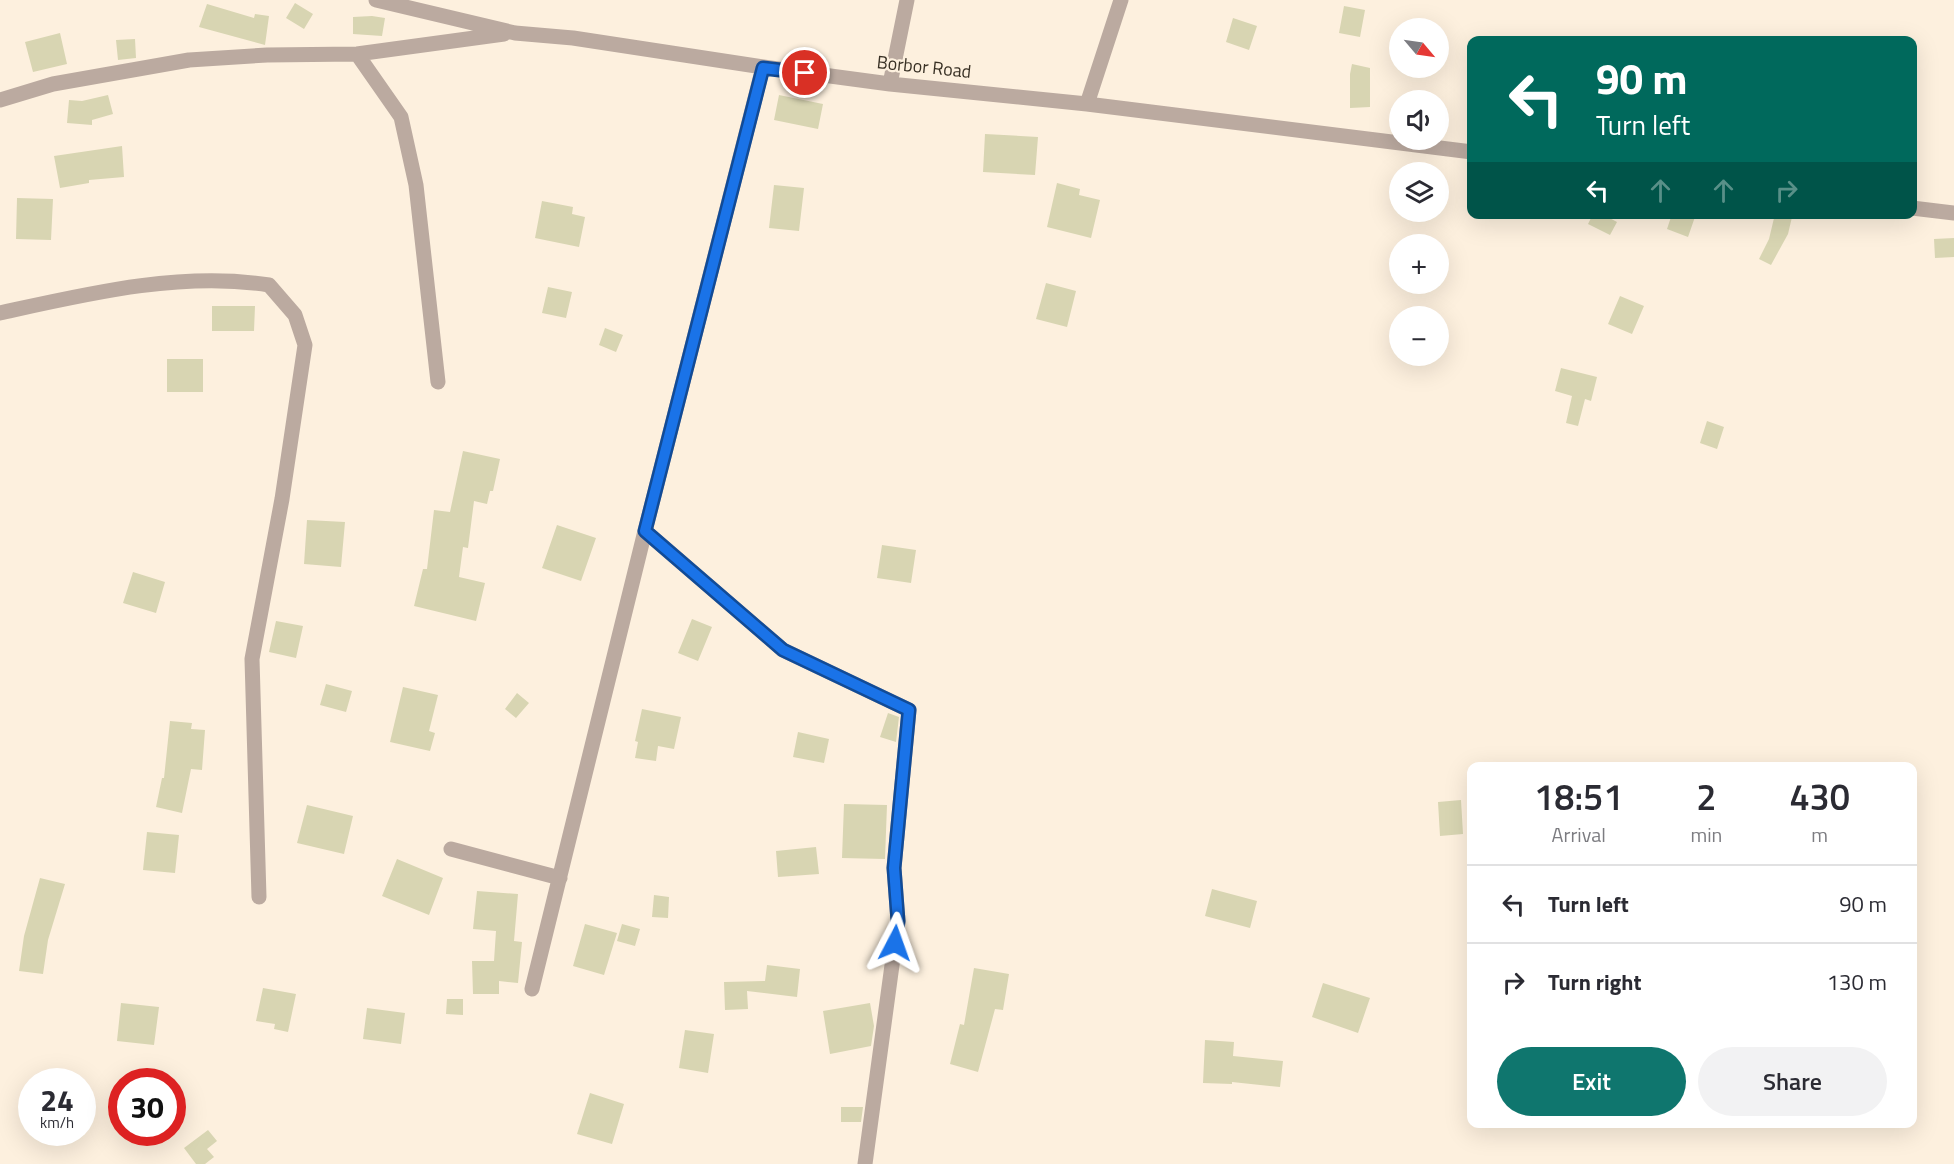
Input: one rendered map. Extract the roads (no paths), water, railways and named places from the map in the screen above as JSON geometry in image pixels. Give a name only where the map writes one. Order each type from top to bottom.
[{"type":"street","name":"Borbor Road","points":[[376,0],[515,33],[573,38],[763,68],[890,84],[1087,104],[1467,151]]},
{"type":"street","points":[[890,84],[907,0]]},
{"type":"street","points":[[1087,104],[1121,0]]},
{"type":"street","points":[[0,100],[52,84],[189,60],[267,55],[357,54],[515,33]]},
{"type":"street","points":[[357,54],[401,117],[416,185],[438,382]]},
{"type":"street","points":[[532,989],[645,531],[763,68]]},
{"type":"street","points":[[1917,209],[1954,213]]},
{"type":"street","points":[[0,313],[69,298],[199,279],[237,280],[268,285],[295,315],[305,345],[282,498],[252,659],[259,897]]},
{"type":"street","points":[[645,531],[783,650],[909,710],[894,868],[898,921],[865,1164]]},
{"type":"street","points":[[451,849],[560,878]]}]
